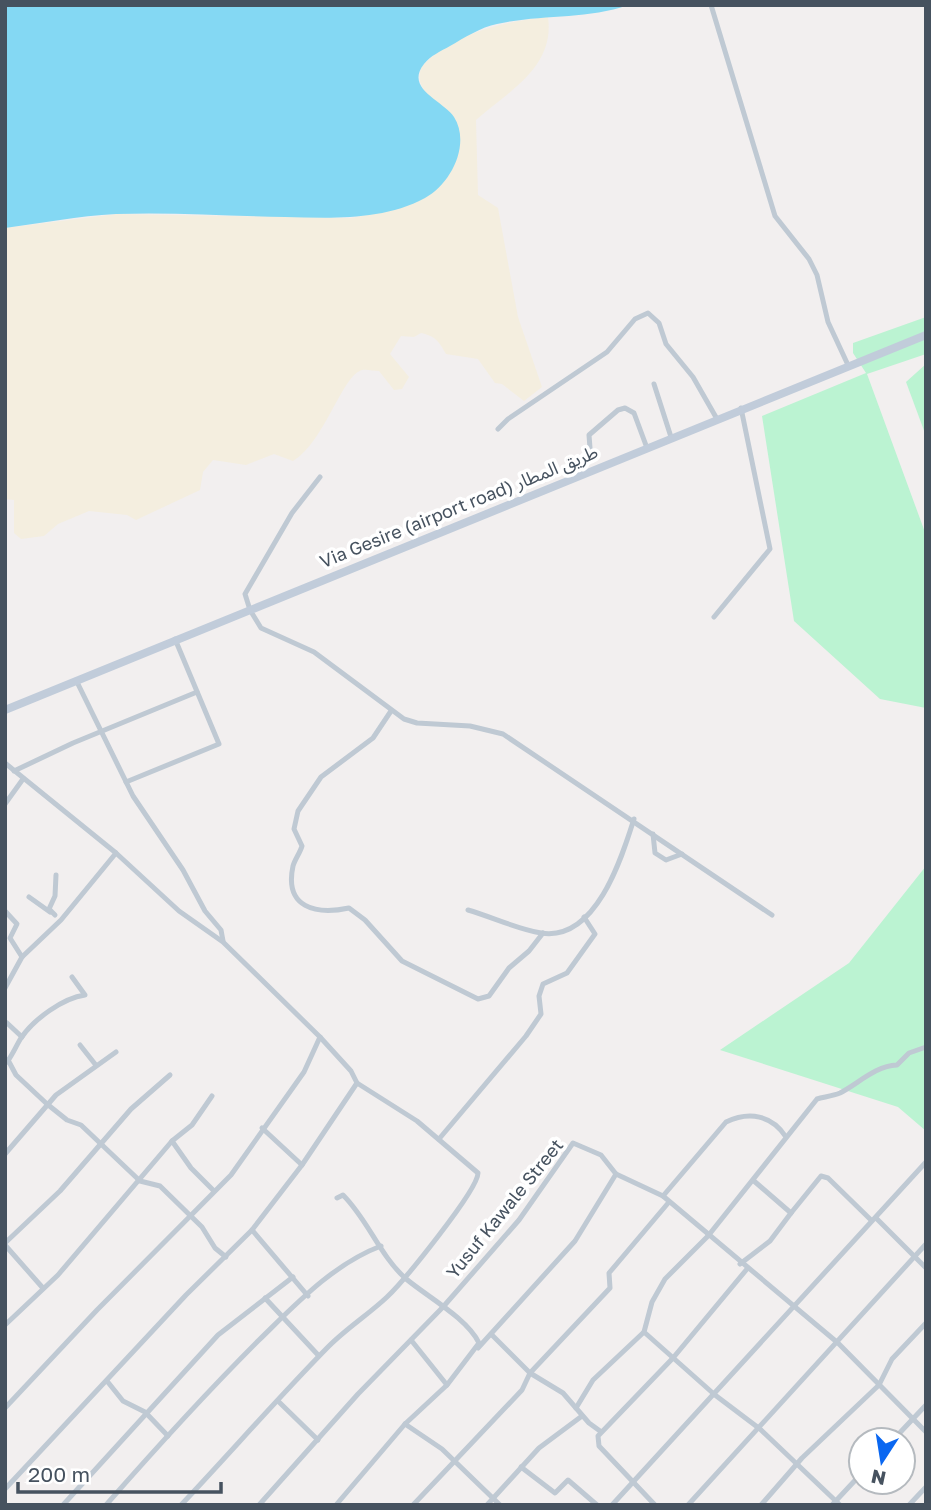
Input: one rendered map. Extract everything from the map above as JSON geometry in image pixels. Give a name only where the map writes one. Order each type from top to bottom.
[{"type":"main road","name":"Via Gesire (airport road) طريق المطار","points":[[5,710],[741,408],[926,335]]},
{"type":"street","points":[[711,5],[775,216],[813,267],[827,306],[828,322],[848,365]]},
{"type":"street","points":[[498,429],[508,419],[607,352],[635,319],[648,313],[659,323],[666,344],[687,369],[717,419]]},
{"type":"street","points":[[654,384],[671,437]]},
{"type":"street","points":[[582,474],[590,448],[589,435],[618,410],[625,408],[634,413],[647,448]]},
{"type":"street","points":[[714,617],[770,549],[741,408]]},
{"type":"street","points":[[320,477],[292,513],[245,594],[250,610],[261,628],[314,652],[391,710],[417,723],[470,726],[503,734],[634,819],[772,915]]},
{"type":"street","points":[[126,782],[219,744],[175,639]]},
{"type":"street","points":[[76,680],[126,782],[168,851],[183,870],[205,911],[221,930],[223,942]]},
{"type":"street","points":[[14,771],[197,692]]},
{"type":"street","points":[[391,710],[373,738],[321,777],[298,811],[293,829],[302,846],[293,863],[291,882],[295,896],[311,909],[325,912],[349,908],[365,919],[402,961],[478,999],[489,996],[509,968],[529,951],[543,933]]},
{"type":"street","points":[[5,763],[116,853],[179,911],[223,942],[320,1037],[351,1071],[357,1083],[388,1100],[478,1173],[478,1177],[405,1278],[319,1356],[181,1505]]},
{"type":"street","points":[[5,804],[23,779]]},
{"type":"street","points":[[468,910],[543,933],[567,928],[598,904],[619,867],[634,819]]},
{"type":"street","points":[[653,834],[655,853],[666,860],[682,854]]},
{"type":"street","points":[[5,988],[22,957],[61,920],[116,853]]},
{"type":"street","points":[[55,875],[55,895],[49,909],[55,915]]},
{"type":"street","points":[[29,897],[61,920]]},
{"type":"street","points":[[5,911],[18,924],[10,938],[22,957]]},
{"type":"street","points":[[439,1139],[526,1037],[541,1014],[539,996],[544,984],[567,973],[595,934],[583,917]]},
{"type":"street","points":[[72,976],[85,995],[75,996],[38,1018],[22,1037],[7,1062],[16,1075],[47,1104],[67,1120],[81,1125],[140,1181],[160,1186],[226,1257]]},
{"type":"street","points":[[5,1025],[8,1023],[22,1037]]},
{"type":"street","points":[[5,1408],[247,1154],[262,1128],[304,1072],[320,1037]]},
{"type":"street","points":[[80,1045],[95,1064]]},
{"type":"street","points":[[576,1408],[593,1380],[644,1332],[652,1302],[665,1279],[708,1236],[817,1098],[842,1092],[851,1084],[887,1066],[897,1065],[909,1053],[926,1047]]},
{"type":"street","points":[[5,1154],[47,1104],[95,1064],[100,1064],[116,1052]]},
{"type":"street","points":[[42,1287],[5,1244],[103,1144],[131,1109],[170,1075]]},
{"type":"street","points":[[5,1489],[186,1295],[252,1230],[302,1165],[357,1083]]},
{"type":"street","points":[[5,1325],[42,1287],[58,1275],[172,1141],[192,1125],[212,1096]]},
{"type":"street","points":[[663,1196],[726,1122],[739,1116],[762,1117],[772,1121],[786,1137]]},
{"type":"street","points":[[262,1128],[302,1165]]},
{"type":"street","points":[[172,1141],[191,1168],[214,1191]]},
{"type":"street","name":"Yusuf Kawale Street","points":[[259,1505],[443,1307],[519,1220],[573,1143],[601,1155],[616,1174],[663,1196],[740,1264],[838,1343],[926,1432]]},
{"type":"street","points":[[612,1505],[926,1162]]},
{"type":"street","points":[[336,1505],[405,1424],[447,1385],[575,1241],[616,1174]]},
{"type":"street","points":[[740,1264],[770,1241],[821,1176],[828,1178],[926,1268]]},
{"type":"street","points":[[754,1181],[791,1213]]},
{"type":"street","points":[[337,1198],[343,1195],[353,1206],[405,1278],[443,1307],[476,1338],[479,1343],[476,1350]]},
{"type":"street","points":[[413,1505],[522,1390],[530,1373],[610,1287],[609,1272],[669,1202]]},
{"type":"street","points":[[252,1230],[307,1296]]},
{"type":"street","points":[[688,1505],[926,1244]]},
{"type":"street","points":[[107,1505],[168,1436],[283,1317],[339,1268],[381,1246]]},
{"type":"street","points":[[655,1505],[598,1446],[600,1431],[673,1358],[747,1269]]},
{"type":"street","points":[[63,1505],[218,1335],[293,1277]]},
{"type":"street","points":[[265,1298],[319,1356]]},
{"type":"street","points":[[761,1505],[878,1385],[892,1360],[926,1323]]},
{"type":"street","points":[[644,1332],[715,1395],[760,1429],[836,1503]]},
{"type":"street","points":[[491,1334],[530,1373],[563,1393],[582,1416],[600,1431]]},
{"type":"street","points":[[411,1340],[447,1385]]},
{"type":"street","points":[[107,1381],[123,1401],[145,1412],[168,1436]]},
{"type":"street","points":[[279,1402],[318,1440]]},
{"type":"street","points":[[906,1426],[926,1405]]},
{"type":"street","points":[[487,1505],[539,1448],[582,1416]]},
{"type":"street","points":[[405,1424],[454,1460],[500,1505]]},
{"type":"street","points":[[521,1467],[555,1493],[568,1480],[597,1505]]},
{"type":"street","points":[[909,1505],[926,1487]]},
{"type":"green space","points":[[926,317],[926,354],[867,374],[926,535],[926,708],[880,699],[794,621],[762,416],[866,373],[853,353],[853,343]]},
{"type":"green space","points":[[926,364],[926,436],[906,382]]},
{"type":"green space","points":[[926,866],[926,1131],[898,1107],[720,1050],[849,963]]},
{"type":"sand","points":[[548,17],[548,35],[537,64],[515,88],[476,120],[478,195],[498,208],[518,317],[542,387],[524,401],[502,384],[495,383],[478,359],[446,354],[436,340],[426,334],[401,336],[390,354],[409,377],[402,389],[394,390],[379,371],[362,370],[347,384],[324,425],[304,452],[293,461],[274,454],[246,465],[213,460],[203,472],[200,490],[136,520],[127,515],[89,511],[58,524],[44,536],[21,539],[14,533],[14,500],[5,499],[5,228],[117,214],[351,218],[399,209],[447,109],[425,92],[420,80],[422,66],[464,37],[498,26]]},
{"type":"water","points":[[5,5],[628,5],[596,13],[491,25],[429,59],[419,73],[419,81],[422,88],[454,117],[459,128],[459,151],[456,162],[443,183],[425,198],[409,205],[374,214],[321,218],[116,214],[5,228]]}]
